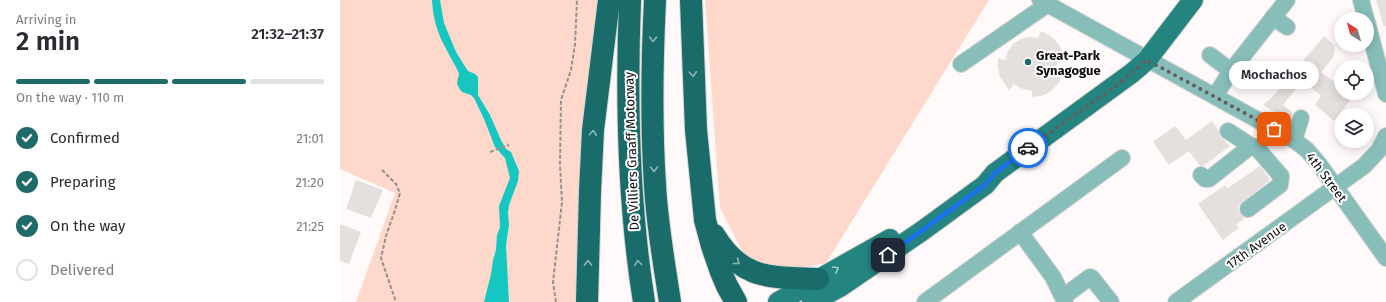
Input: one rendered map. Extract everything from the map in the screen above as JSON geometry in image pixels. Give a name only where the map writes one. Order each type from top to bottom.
[{"type":"highway","points":[[587,302],[593,130],[609,0]]},
{"type":"highway","name":"De Villiers Graaff Motorway","points":[[630,0],[627,114],[633,220],[644,302]]},
{"type":"highway","points":[[655,0],[653,42],[654,184],[660,243],[670,302]]},
{"type":"highway","points":[[691,0],[696,130],[705,220],[721,272],[736,302]]},
{"type":"highway","points":[[705,220],[717,240],[732,258],[751,271],[817,295]]},
{"type":"main road","points":[[778,302],[817,295],[902,232],[950,201],[984,176],[995,173],[1113,88],[1147,60],[1193,0]]},
{"type":"street","points":[[1215,96],[1232,71],[1287,0]]},
{"type":"street","points":[[1361,0],[1364,12]]},
{"type":"street","name":"4th Street","points":[[1044,2],[1294,140],[1311,155],[1386,258]]},
{"type":"street","points":[[960,64],[1044,2]]},
{"type":"street","points":[[1273,17],[1287,27]]},
{"type":"street","points":[[1210,55],[1232,71]]},
{"type":"street","points":[[1374,72],[1386,94]]},
{"type":"street","points":[[1294,140],[1301,118]]},
{"type":"street","points":[[1201,175],[1205,179],[1209,179],[1252,146],[1265,124]]},
{"type":"street","points":[[1228,131],[1256,148],[1281,176],[1280,185],[1248,209]]},
{"type":"street","points":[[1364,166],[1379,150],[1386,136]]},
{"type":"street","points":[[1364,166],[1386,154]]},
{"type":"street","points":[[925,302],[1122,158]]},
{"type":"street","name":"17th Avenue","points":[[1176,302],[1364,166]]},
{"type":"street","points":[[1020,232],[1053,277],[1064,299],[1092,278],[1111,302]]},
{"type":"path","points":[[556,302],[553,282],[562,202],[560,158],[562,100],[571,70],[575,44],[577,0]]},
{"type":"path","points":[[490,152],[509,145]]},
{"type":"path","points":[[382,170],[396,184],[400,193],[386,236],[381,258],[396,302]]},
{"type":"shaded area","points":[[340,0],[600,0],[579,302],[356,302],[395,193],[340,169]]},
{"type":"shaded area","points":[[705,0],[989,0],[826,263],[787,270],[746,258],[720,208]]},
{"type":"water","points":[[432,0],[440,0],[444,23],[456,52],[468,71],[478,77],[478,95],[490,115],[506,149],[511,152],[519,171],[518,181],[509,205],[508,213],[509,225],[506,245],[509,302],[484,302],[496,250],[497,235],[500,227],[499,206],[510,178],[505,158],[495,147],[474,98],[471,95],[462,92],[459,88],[457,83],[459,74],[437,29]]},
{"type":"building","points":[[1376,0],[1386,0],[1386,26],[1384,27]]},
{"type":"building","name":"Great-Park Synagogue","points":[[1041,31],[1052,37],[1060,46],[1063,53],[1057,56],[1055,75],[1062,78],[1050,92],[1041,96],[1032,97],[1032,91],[1020,88],[1014,84],[1009,90],[1000,77],[998,58],[1005,60],[1008,51],[1013,44],[1021,39],[1029,37],[1038,38]]},
{"type":"building","points":[[1324,36],[1334,45],[1333,58],[1321,72],[1334,82],[1334,100],[1351,100],[1344,108],[1334,108],[1334,121],[1315,105],[1321,96],[1303,80],[1283,105],[1293,113],[1288,120],[1278,112],[1276,113],[1263,105],[1272,97]]},
{"type":"building","points":[[1212,121],[1219,131],[1220,136],[1230,146],[1203,166],[1200,166],[1189,151],[1169,165],[1153,142],[1175,126],[1186,140]]},
{"type":"building","points":[[1260,166],[1270,180],[1239,205],[1238,209],[1240,214],[1245,218],[1236,225],[1239,228],[1223,240],[1198,204],[1225,185],[1228,188]]},
{"type":"building","points":[[356,180],[383,190],[371,218],[346,209]]},
{"type":"building","points":[[340,224],[361,232],[349,264],[340,261]]},
{"type":"way so far","points":[[1028,148],[1113,88],[1147,60],[1274,129]]},
{"type":"place","name":"Great-Park Synagogue","points":[[1028,62]]},
{"type":"place","name":"Mochachos","points":[[1274,129]]},
{"type":"route","points":[[888,255],[985,185],[995,173],[1028,148]]}]
